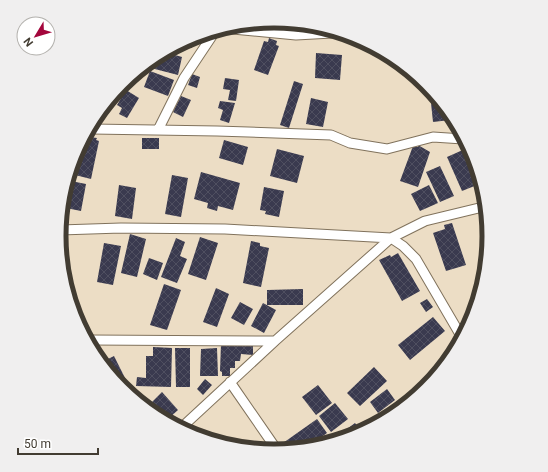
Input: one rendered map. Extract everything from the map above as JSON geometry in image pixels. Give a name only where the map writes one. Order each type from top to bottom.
[{"type":"street","points":[[245,30],[296,36],[323,34]]},
{"type":"street","points":[[158,130],[184,78],[211,38]]},
{"type":"street","points":[[96,129],[331,135],[350,143],[387,149],[423,138],[457,138]]},
{"type":"street","points":[[185,424],[275,341],[391,238],[425,221],[480,207]]},
{"type":"street","points":[[66,230],[121,228],[225,229],[391,238],[403,246],[416,258],[459,332]]},
{"type":"street","points":[[94,340],[275,341]]},
{"type":"street","points":[[230,382],[273,444]]},
{"type":"building","points":[[269,38],[277,41],[276,45],[279,46],[268,75],[254,70],[264,41],[268,42]]},
{"type":"building","points":[[316,53],[342,55],[340,80],[315,78]]},
{"type":"building","points":[[173,54],[182,57],[178,75],[151,68]]},
{"type":"building","points":[[150,71],[174,80],[168,96],[144,87]]},
{"type":"building","points":[[192,74],[200,77],[197,88],[188,85]]},
{"type":"building","points":[[225,78],[239,80],[236,101],[228,100],[230,90],[223,89]]},
{"type":"building","points":[[294,81],[303,84],[289,128],[280,125]]},
{"type":"building","points":[[126,90],[139,98],[127,118],[119,114],[122,108],[117,105]]},
{"type":"building","points":[[181,96],[191,100],[183,117],[173,112]]},
{"type":"building","points":[[311,98],[328,102],[323,127],[306,124]]},
{"type":"building","points":[[220,101],[235,103],[229,123],[220,120],[223,110],[218,108]]},
{"type":"building","points":[[431,103],[434,103],[447,120],[433,122]]},
{"type":"building","points":[[91,137],[97,138],[96,140],[99,141],[91,179],[75,175]]},
{"type":"building","points":[[142,138],[159,138],[159,149],[142,149]]},
{"type":"building","points":[[224,140],[248,147],[243,165],[219,158]]},
{"type":"building","points":[[418,145],[430,152],[418,187],[400,181],[413,146],[418,147]]},
{"type":"building","points":[[277,149],[304,156],[297,183],[270,176]]},
{"type":"building","points":[[463,150],[476,185],[462,191],[447,157]]},
{"type":"building","points":[[440,166],[454,196],[440,202],[426,172]]},
{"type":"building","points":[[201,172],[240,183],[233,210],[218,206],[217,211],[207,208],[208,203],[194,199]]},
{"type":"building","points":[[172,175],[188,178],[181,217],[165,214]]},
{"type":"building","points":[[73,181],[86,184],[81,211],[68,208]]},
{"type":"building","points":[[119,185],[136,188],[132,219],[115,216]]},
{"type":"building","points":[[429,185],[438,203],[420,211],[411,194]]},
{"type":"building","points":[[264,187],[284,191],[279,217],[265,214],[266,211],[260,210]]},
{"type":"building","points":[[452,223],[466,265],[446,271],[433,233],[445,229],[444,225]]},
{"type":"building","points":[[130,234],[146,239],[137,277],[121,273]]},
{"type":"building","points":[[200,237],[218,243],[206,280],[188,274]]},
{"type":"building","points":[[176,238],[185,242],[180,256],[187,259],[177,283],[161,277]]},
{"type":"building","points":[[251,241],[260,243],[260,246],[269,248],[261,287],[243,283]]},
{"type":"building","points":[[104,243],[121,246],[113,285],[97,282]]},
{"type":"building","points":[[398,253],[420,291],[402,301],[379,260],[390,255],[391,257]]},
{"type":"building","points":[[149,258],[163,263],[157,280],[143,274]]},
{"type":"building","points":[[164,284],[181,290],[167,330],[150,325]]},
{"type":"building","points":[[216,288],[229,294],[217,327],[203,322]]},
{"type":"building","points":[[303,289],[303,305],[267,305],[267,290]]},
{"type":"building","points":[[427,299],[433,307],[426,312],[420,303]]},
{"type":"building","points":[[240,302],[253,309],[244,325],[231,318]]},
{"type":"building","points":[[263,303],[276,310],[264,333],[251,326]]},
{"type":"building","points":[[433,317],[445,331],[410,360],[398,345]]},
{"type":"building","points":[[221,344],[253,345],[253,355],[241,354],[240,361],[235,361],[235,368],[230,368],[230,376],[222,376],[222,372],[220,371]]},
{"type":"building","points":[[153,347],[172,348],[171,387],[136,386],[137,377],[146,378],[146,356],[153,356]]},
{"type":"building","points":[[175,348],[190,348],[190,387],[176,387]]},
{"type":"building","points":[[217,348],[218,376],[200,376],[201,349]]},
{"type":"building","points":[[114,356],[126,380],[125,381],[107,360]]},
{"type":"building","points":[[374,367],[387,381],[360,406],[347,393]]},
{"type":"building","points":[[205,379],[212,385],[203,395],[197,389]]},
{"type":"building","points":[[318,385],[332,403],[316,415],[302,397]]},
{"type":"building","points":[[387,389],[395,400],[378,413],[370,402]]},
{"type":"building","points":[[162,392],[178,410],[171,416],[155,407],[156,406],[152,402]]},
{"type":"building","points":[[335,403],[348,419],[331,432],[319,416]]},
{"type":"building","points":[[317,419],[327,433],[315,440],[288,444],[283,443]]},
{"type":"building","points":[[355,423],[358,426],[354,428],[342,433]]}]
